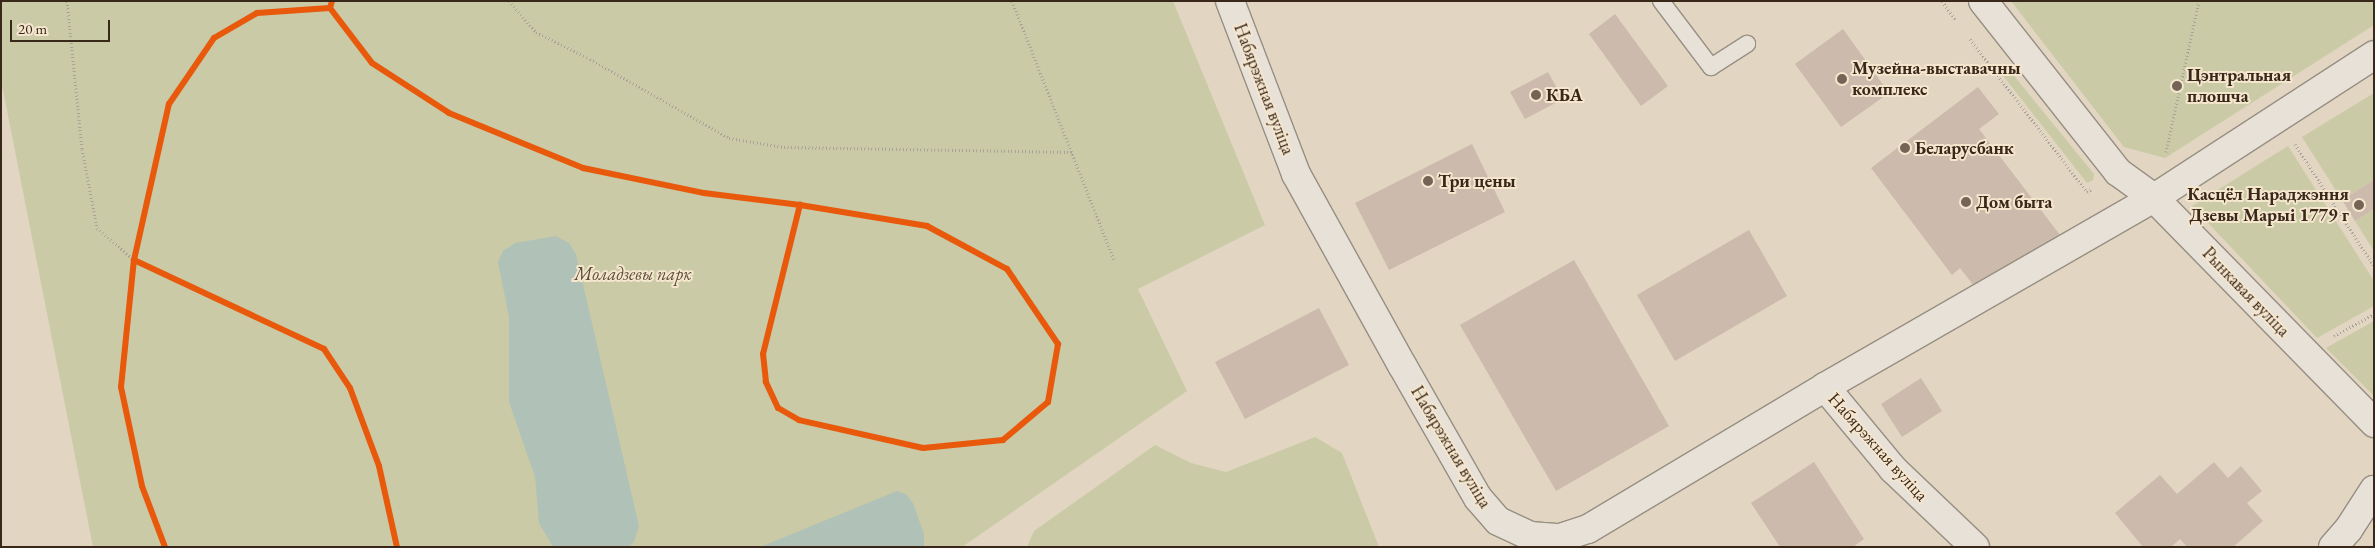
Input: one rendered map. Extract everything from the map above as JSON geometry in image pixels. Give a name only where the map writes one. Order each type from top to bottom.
[{"type":"street","name":"Набярэжная вуліца","points":[[1230,1],[1296,174],[1478,498],[1498,521],[1530,536],[1560,538],[1588,529],[1825,386],[1893,469],[1975,547]]},
{"type":"street","name":"Рынкавая вуліца","points":[[1983,1],[2118,172],[2154,198],[2374,423]]},
{"type":"street","points":[[1825,386],[2154,198],[2374,55]]},
{"type":"street","points":[[2333,547],[2348,530],[2374,490]]},
{"type":"lane","points":[[1661,1],[1711,67],[1747,44]]},
{"type":"path","points":[[67,1],[82,149],[97,228],[134,260],[143,264]]},
{"type":"path","points":[[509,1],[536,32],[590,59],[729,138],[784,147],[1072,152]]},
{"type":"path","points":[[1012,1],[1114,260]]},
{"type":"path","points":[[2173,153],[2165,158],[2198,1]]},
{"type":"path","points":[[2294,142],[2374,266]]},
{"type":"path","points":[[133,270],[136,251]]},
{"type":"path","points":[[2334,336],[2374,314]]},
{"type":"green space","name":"Моладзевы парк","points":[[1,1],[1173,1],[1265,225],[1138,289],[1187,391],[962,547],[93,547],[1,80]]},
{"type":"green space","name":"Цэнтральная плошча","points":[[2011,1],[2374,1],[2374,25],[2165,158],[2124,147]]},
{"type":"green space","points":[[2006,66],[2094,174],[2093,180],[2087,183],[1997,68]]},
{"type":"green space","points":[[2374,93],[2374,180],[2342,200],[2302,137]]},
{"type":"green space","points":[[2288,146],[2374,281],[2374,306],[2317,338],[2192,206]]},
{"type":"green space","points":[[2374,209],[2374,251],[2355,221]]},
{"type":"green space","points":[[2374,321],[2374,396],[2326,348]]},
{"type":"green space","points":[[1315,437],[1342,453],[1379,547],[1027,547],[1034,531],[1155,445],[1191,463],[1226,472]]},
{"type":"shaded area","points":[[556,236],[569,243],[576,254],[639,526],[634,542],[628,547],[553,547],[539,523],[535,477],[509,402],[509,317],[498,262],[503,251],[515,243]]},
{"type":"shaded area","points":[[897,491],[906,494],[913,503],[924,534],[924,547],[760,547]]},
{"type":"building","points":[[1615,14],[1668,86],[1641,106],[1589,34]]},
{"type":"building","name":"Музейна-выставачны комплекс","points":[[1843,29],[1889,93],[1841,127],[1795,64]]},
{"type":"building","name":"КБА","points":[[1548,72],[1563,99],[1525,119],[1510,92]]},
{"type":"building","name":"Дом быта","points":[[1978,87],[1999,114],[1979,129],[2060,235],[1981,295],[1960,268],[1952,275],[1871,168]]},
{"type":"building","points":[[1472,144],[1505,212],[1389,270],[1355,203]]},
{"type":"building","name":"Касцёл Нараджэння Дзевы Марыі 1779 г","points":[[2374,180],[2374,209],[2355,221],[2342,200]]},
{"type":"building","points":[[1749,230],[1787,296],[1675,361],[1637,295]]},
{"type":"building","points":[[1574,260],[1669,426],[1556,491],[1460,325]]},
{"type":"building","points":[[1319,308],[1349,365],[1245,419],[1215,362]]},
{"type":"building","points":[[1921,378],[1942,411],[1902,437],[1881,404]]},
{"type":"building","points":[[1814,462],[1864,539],[1853,547],[1780,547],[1751,503]]},
{"type":"building","points":[[2214,462],[2228,478],[2241,466],[2262,491],[2247,503],[2263,521],[2233,547],[2187,547],[2180,539],[2171,547],[2143,547],[2115,513],[2160,475],[2177,494]]},
{"type":"cycle path","points":[[165,547],[142,486],[121,387],[134,260],[169,104],[214,38],[257,13],[330,8],[332,1]]},
{"type":"cycle path","points":[[330,8],[372,63],[449,113],[583,168],[704,193],[800,205],[927,226],[1007,269],[1058,344],[1048,402],[1003,440],[923,448],[799,420],[778,408],[766,382],[763,354],[800,205]]},
{"type":"cycle path","points":[[134,260],[324,349],[350,388],[379,466],[397,547]]},
{"type":"place","name":"Музейна-выставачны комплекс","points":[[1842,79]]},
{"type":"place","name":"Цэнтральная плошча","points":[[2177,86]]},
{"type":"place","name":"КБА","points":[[1536,95]]},
{"type":"place","name":"Беларусбанк","points":[[1905,148]]},
{"type":"place","name":"Три цены","points":[[1428,181]]},
{"type":"place","name":"Дом быта","points":[[1966,202]]},
{"type":"place","name":"Касцёл Нараджэння Дзевы Марыі 1779 г","points":[[2359,205]]}]
